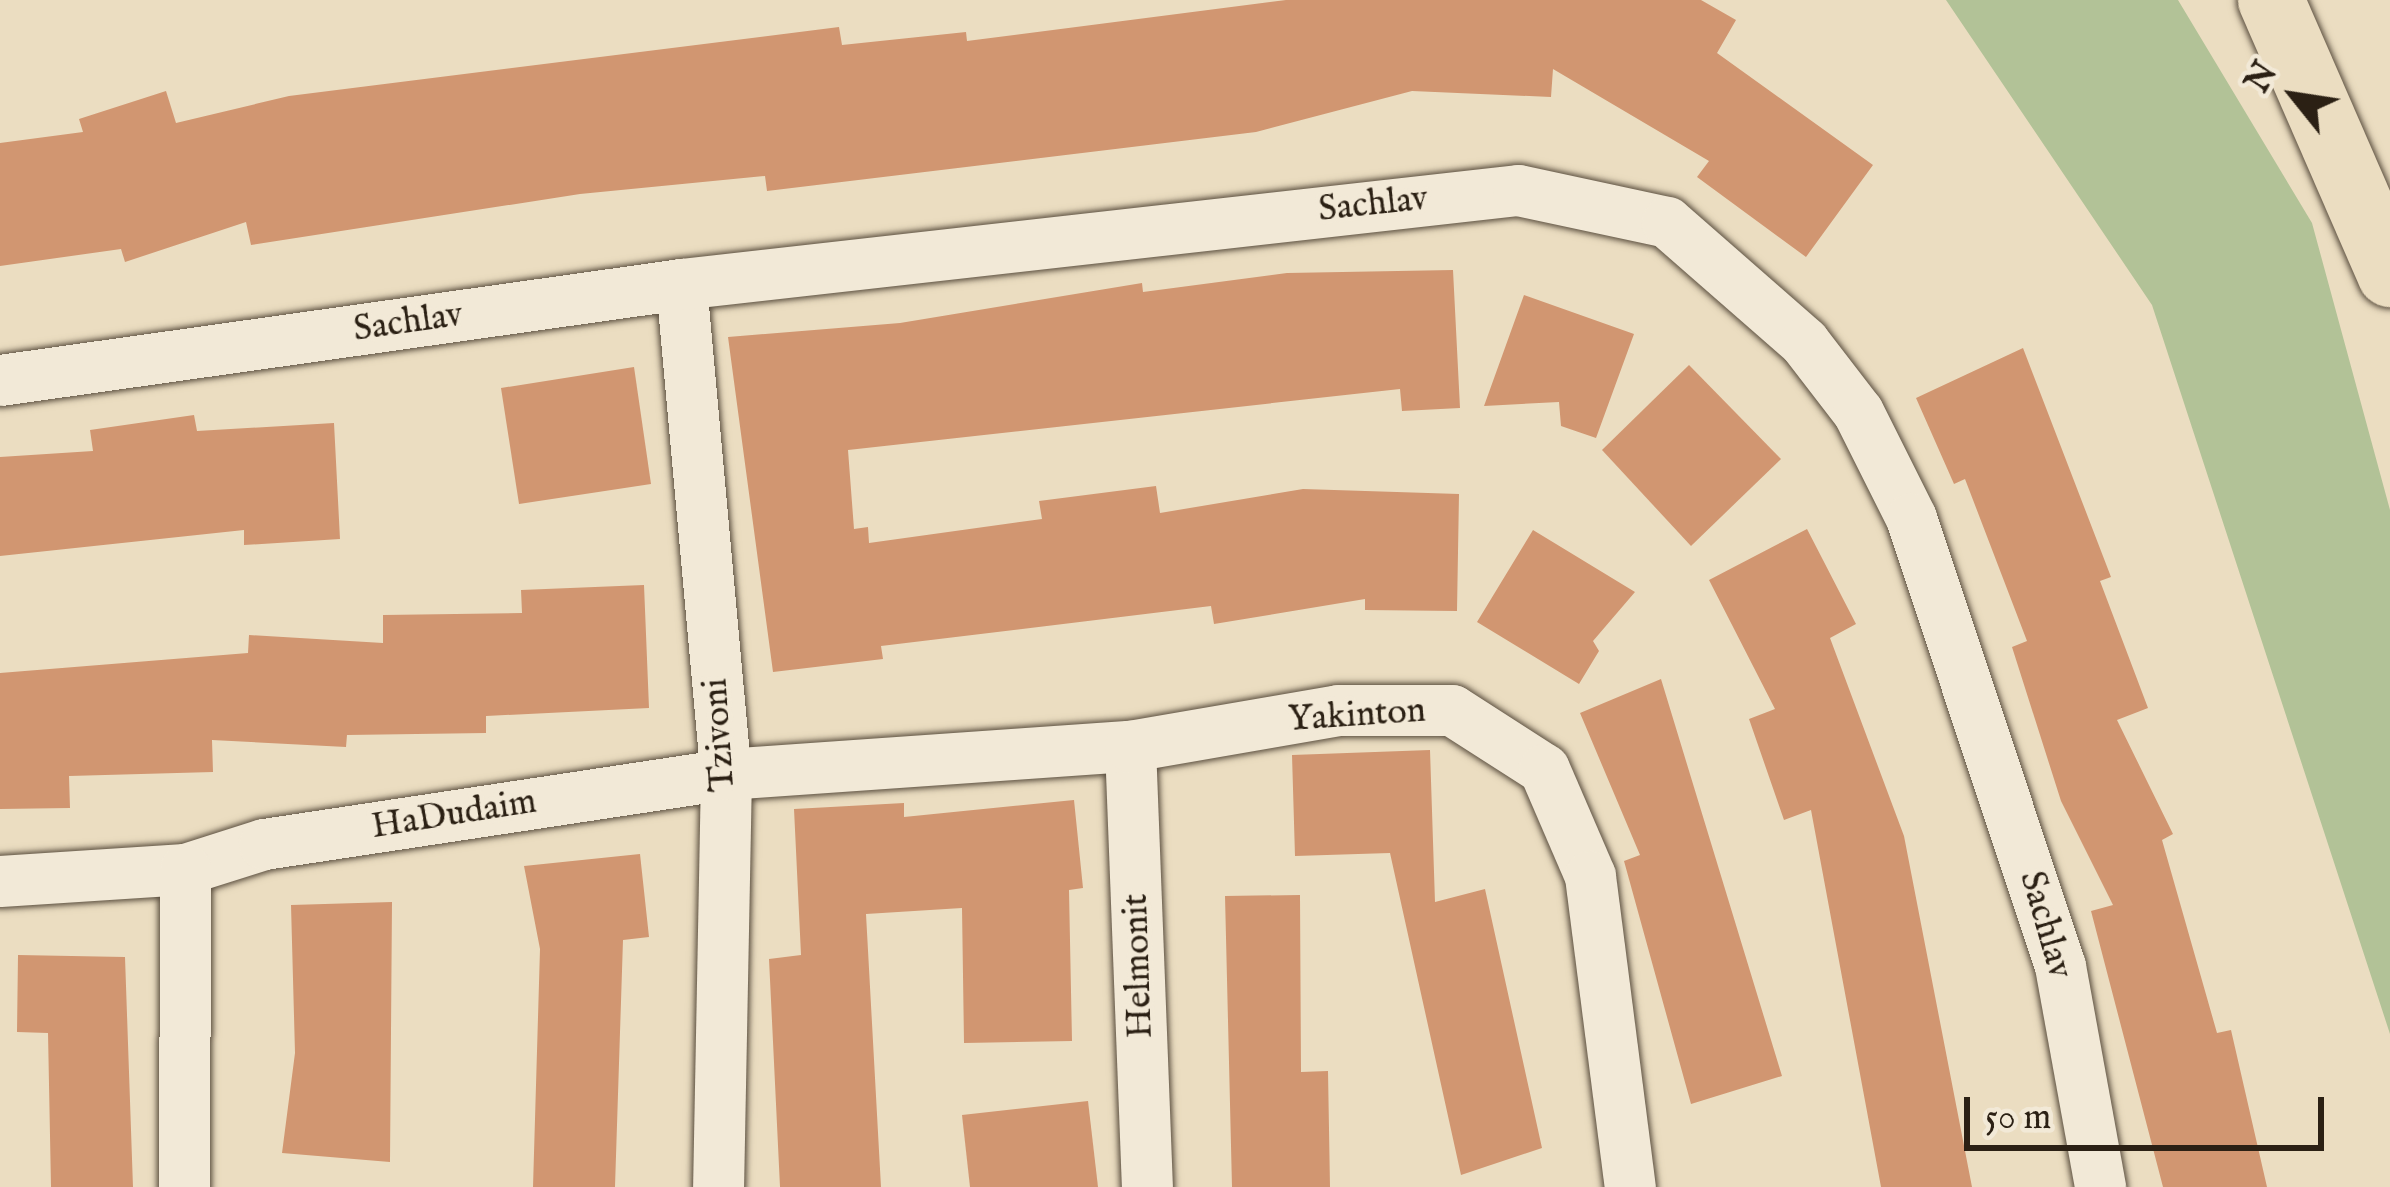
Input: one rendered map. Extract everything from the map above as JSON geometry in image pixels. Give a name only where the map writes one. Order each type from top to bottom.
[{"type":"highway","points":[[2271,0],[2390,274]]},
{"type":"street","name":"Sachlav","points":[[0,380],[681,284],[1518,190],[1667,222],[1804,342],[1858,412],[1911,518],[2060,966],[2100,1187]]},
{"type":"street","name":"Tzivoni","points":[[681,284],[726,774],[718,1187]]},
{"type":"street","name":"Yakinton","points":[[726,774],[1130,746],[1338,710],[1452,710],[1544,770],[1590,876],[1630,1187]]},
{"type":"street","name":"Helmonit","points":[[1130,746],[1147,1187]]},
{"type":"street","name":"HaDudaim","points":[[0,881],[184,869],[264,844],[726,774]]},
{"type":"street","points":[[184,869],[184,1187]]},
{"type":"green space","points":[[1946,0],[2178,0],[2312,223],[2390,510],[2390,1034],[2152,305]]},
{"type":"building","points":[[1286,0],[1701,0],[1736,20],[1717,53],[1873,165],[1806,257],[1697,177],[1709,161],[1553,69],[1551,97],[1412,91],[1256,132],[767,191],[765,176],[580,194],[251,245],[246,222],[125,262],[121,249],[0,266],[0,143],[83,132],[79,119],[166,91],[176,123],[289,96],[839,27],[842,45],[966,32],[967,41]]},
{"type":"building","points":[[1453,270],[1460,408],[1402,411],[1400,389],[848,450],[854,529],[868,527],[869,543],[1042,519],[1039,501],[1156,486],[1160,513],[1303,489],[1459,494],[1457,611],[1365,610],[1365,599],[1214,624],[1211,606],[881,646],[883,659],[773,672],[728,337],[900,323],[1142,283],[1143,292],[1287,273]]},
{"type":"building","points":[[1524,295],[1634,334],[1596,438],[1561,426],[1559,402],[1484,406]]},
{"type":"building","points":[[2023,348],[2111,577],[2100,581],[2148,708],[2117,720],[2173,834],[2162,840],[2217,1033],[2231,1030],[2267,1187],[2163,1187],[2091,911],[2113,905],[2061,801],[2012,647],[2027,641],[1965,479],[1954,484],[1916,398]]},
{"type":"building","points":[[1689,365],[1781,459],[1691,546],[1602,450]]},
{"type":"building","points":[[634,367],[651,484],[519,504],[501,388]]},
{"type":"building","points":[[194,415],[197,431],[334,423],[340,539],[244,545],[244,530],[0,556],[0,457],[93,451],[90,430]]},
{"type":"building","points":[[1807,529],[1856,624],[1830,638],[1904,836],[1972,1187],[1881,1187],[1811,810],[1784,820],[1749,719],[1775,709],[1709,580]]},
{"type":"building","points":[[1533,530],[1635,592],[1593,641],[1599,651],[1579,684],[1477,622]]},
{"type":"building","points":[[644,585],[649,708],[486,716],[486,733],[347,735],[346,747],[212,740],[213,772],[69,776],[70,808],[0,809],[0,673],[248,653],[249,635],[383,643],[383,615],[522,613],[521,590]]},
{"type":"building","points":[[1661,679],[1782,1076],[1691,1104],[1624,861],[1640,855],[1580,713]]},
{"type":"building","points":[[1430,750],[1435,902],[1485,889],[1542,1148],[1461,1175],[1390,853],[1295,856],[1292,755]]},
{"type":"building","points":[[1074,800],[1083,888],[1069,890],[1072,1041],[964,1043],[962,908],[866,914],[881,1187],[780,1187],[769,959],[801,955],[794,809],[904,803],[904,817]]},
{"type":"building","points":[[640,854],[649,937],[623,940],[615,1187],[533,1187],[540,949],[524,866]]},
{"type":"building","points":[[1300,895],[1301,1072],[1328,1071],[1330,1187],[1232,1187],[1225,896]]},
{"type":"building","points":[[392,902],[390,1162],[282,1153],[295,1053],[291,905]]},
{"type":"building","points":[[18,955],[125,957],[133,1187],[51,1187],[48,1033],[17,1032]]},
{"type":"building","points":[[1088,1101],[1098,1187],[970,1187],[962,1115]]}]
